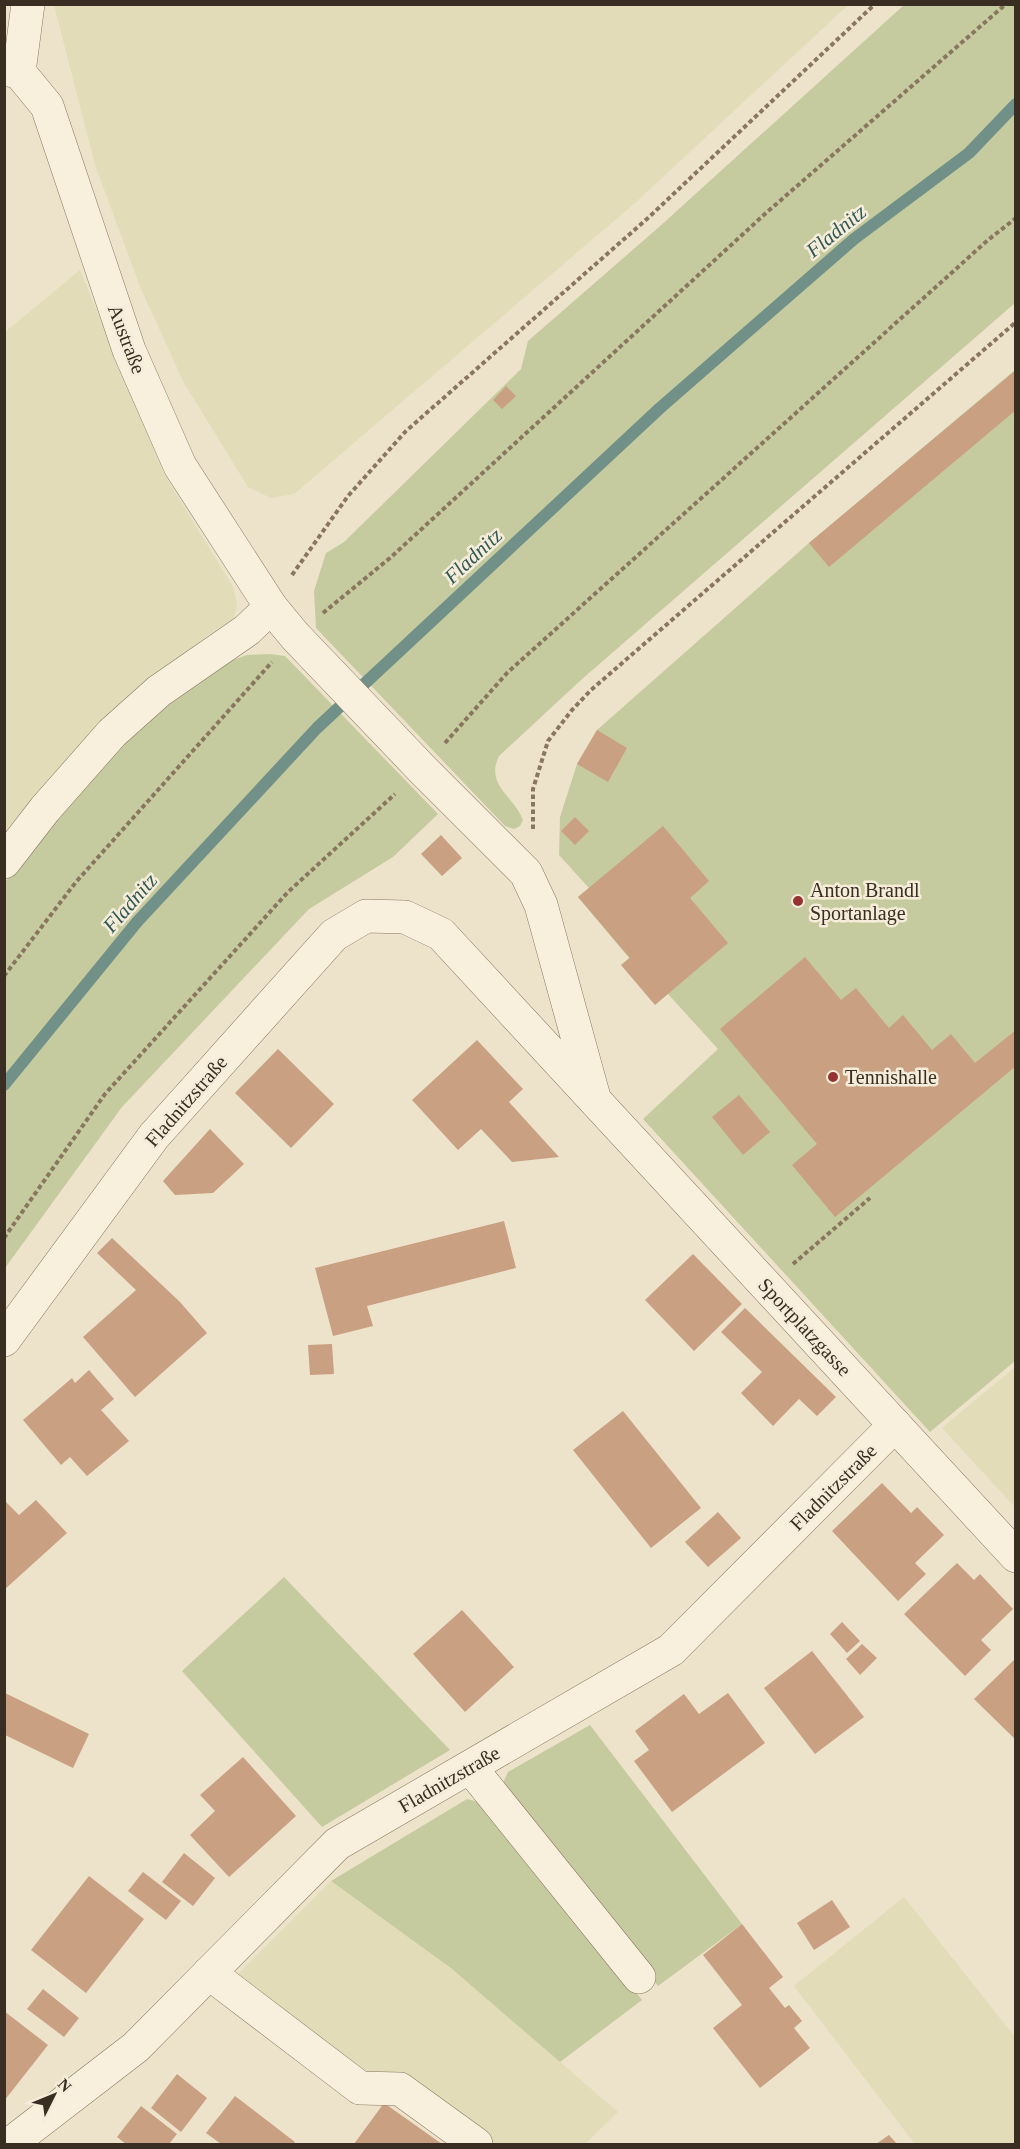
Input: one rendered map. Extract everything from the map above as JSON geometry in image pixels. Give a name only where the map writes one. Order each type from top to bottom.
[{"type":"street","points":[[12,70],[28,4]]},
{"type":"street","name":"Austraße","points":[[12,70],[47,106],[129,350],[180,466],[271,607],[295,636],[422,769],[526,873]]},
{"type":"street","points":[[4,862],[45,809],[112,734],[159,691],[247,630],[271,607]]},
{"type":"street","name":"Sportplatzgasse","points":[[526,873],[541,906],[594,1099]]},
{"type":"street","name":"Fladnitzstraße","points":[[4,1340],[154,1136],[334,935],[366,915],[405,917]]},
{"type":"street","name":"Sportplatzgasse","points":[[405,917],[441,934],[1016,1556]]},
{"type":"street","name":"Fladnitzstraße","points":[[10,2145],[136,2047],[337,1844],[671,1650],[895,1425]]},
{"type":"street","points":[[470,1767],[639,1977]]},
{"type":"street","points":[[209,1973],[360,2088],[400,2089],[476,2145]]},
{"type":"path","points":[[271,607],[300,562],[348,496],[406,431],[648,218],[875,4]]},
{"type":"path","points":[[4,976],[76,882],[295,636],[390,558],[766,213],[1006,4]]},
{"type":"path","points":[[4,1238],[105,1094],[288,892],[422,769],[507,673],[988,240],[1016,218]]},
{"type":"path","points":[[526,873],[533,842],[534,789],[548,741],[572,710],[600,682],[1016,322]]},
{"type":"path","points":[[767,1286],[870,1198]]},
{"type":"shaded area","points":[[54,4],[848,5],[635,203],[294,494],[271,498],[248,487],[184,383],[141,289],[95,165]]},
{"type":"shaded area","points":[[80,270],[164,474],[233,587],[237,603],[234,618],[208,635],[149,681],[5,841],[5,332]]},
{"type":"shaded area","points":[[1015,1367],[1015,1507],[942,1428]]},
{"type":"shaded area","points":[[331,1881],[452,1969],[618,2112],[585,2144],[491,2144],[412,2076],[354,2070],[235,1977]]},
{"type":"shaded area","points":[[904,1897],[1015,2037],[1015,2144],[915,2144],[794,1986]]},
{"type":"green space","points":[[904,5],[1015,5],[1015,303],[581,680],[499,756],[495,775],[502,790],[519,811],[523,820],[520,826],[514,829],[505,826],[316,628],[314,591],[326,553],[344,542],[521,369],[528,341],[659,227]]},
{"type":"green space","name":"Anton Brandl Sportanlage","points":[[1015,370],[1015,1361],[930,1432],[643,1119],[718,1049],[668,994],[621,965],[629,958],[578,897],[589,888],[559,855],[560,817],[577,764],[597,730],[809,543]]},
{"type":"green space","points":[[247,655],[285,656],[438,814],[393,857],[309,909],[122,1107],[5,1268],[5,882],[55,819],[122,742],[167,703],[222,664]]},
{"type":"green space","points":[[284,1577],[450,1750],[322,1827],[182,1671]]},
{"type":"green space","points":[[590,1725],[742,1924],[658,1986],[509,1799],[503,1783],[508,1772]]},
{"type":"green space","points":[[467,1799],[486,1804],[642,2000],[560,2062],[452,1969],[331,1881]]},
{"type":"building","points":[[1016,370],[1016,410],[829,567],[809,543]]},
{"type":"building","points":[[506,386],[516,396],[502,409],[493,400]]},
{"type":"building","points":[[597,730],[627,748],[608,782],[577,764]]},
{"type":"building","points":[[575,817],[589,831],[575,845],[561,831]]},
{"type":"building","points":[[663,826],[709,881],[690,898],[728,943],[655,1005],[621,965],[630,958],[578,897]]},
{"type":"building","points":[[441,835],[462,858],[442,876],[421,854]]},
{"type":"building","name":"Tennishalle","points":[[805,957],[841,1000],[856,988],[889,1028],[903,1015],[932,1050],[951,1034],[975,1063],[1016,1030],[1016,1066],[835,1217],[792,1165],[817,1144],[720,1029]]},
{"type":"building","points":[[477,1040],[523,1089],[509,1102],[559,1157],[512,1162],[481,1129],[458,1150],[412,1100]]},
{"type":"building","points":[[278,1049],[334,1104],[291,1148],[235,1093]]},
{"type":"building","points":[[739,1095],[770,1132],[743,1155],[712,1117]]},
{"type":"building","points":[[210,1129],[244,1164],[213,1193],[175,1195],[163,1181]]},
{"type":"building","points":[[504,1221],[516,1268],[367,1306],[373,1326],[333,1336],[315,1268]]},
{"type":"building","points":[[112,1238],[180,1302],[207,1333],[135,1397],[83,1337],[136,1290],[97,1253]]},
{"type":"building","points":[[693,1254],[742,1304],[694,1351],[645,1300]]},
{"type":"building","points":[[745,1308],[836,1397],[817,1416],[799,1399],[773,1426],[741,1393],[762,1372],[721,1332]]},
{"type":"building","points":[[332,1344],[334,1374],[310,1375],[308,1345]]},
{"type":"building","points":[[89,1370],[114,1399],[101,1410],[129,1441],[87,1476],[70,1457],[61,1465],[23,1420],[72,1378],[75,1383]]},
{"type":"building","points":[[623,1411],[701,1508],[651,1548],[573,1450]]},
{"type":"building","points":[[882,1483],[911,1513],[917,1507],[944,1535],[915,1563],[926,1574],[898,1601],[832,1531]]},
{"type":"building","points":[[4,1500],[19,1515],[36,1500],[67,1533],[4,1590]]},
{"type":"building","points":[[718,1512],[741,1538],[708,1567],[685,1542]]},
{"type":"building","points":[[957,1563],[974,1580],[980,1574],[1013,1609],[981,1640],[991,1650],[965,1676],[904,1614]]},
{"type":"building","points":[[462,1610],[514,1667],[465,1712],[413,1654]]},
{"type":"building","points":[[842,1622],[860,1641],[847,1653],[830,1634]]},
{"type":"building","points":[[862,1644],[877,1658],[860,1675],[846,1659]]},
{"type":"building","points":[[812,1651],[864,1717],[815,1754],[764,1688]]},
{"type":"building","points":[[1016,1658],[1016,1740],[974,1699]]},
{"type":"building","points":[[5,1693],[89,1734],[73,1768],[5,1735]]},
{"type":"building","points":[[728,1693],[765,1743],[672,1812],[634,1761],[649,1750],[635,1731],[684,1694],[699,1714]]},
{"type":"building","points":[[243,1757],[296,1816],[229,1877],[190,1835],[215,1811],[200,1795]]},
{"type":"building","points":[[184,1853],[215,1878],[193,1906],[162,1882]]},
{"type":"building","points":[[143,1872],[181,1901],[166,1920],[128,1891]]},
{"type":"building","points":[[89,1876],[144,1919],[86,1993],[31,1950]]},
{"type":"building","points":[[832,1900],[850,1927],[814,1950],[797,1923]]},
{"type":"building","points":[[742,1924],[783,1977],[769,1988],[785,2008],[789,2005],[802,2021],[794,2028],[810,2048],[760,2088],[713,2028],[742,2005],[703,1955]]},
{"type":"building","points":[[43,1989],[79,2018],[64,2037],[27,2009]]},
{"type":"building","points":[[4,2011],[48,2045],[4,2101]]},
{"type":"building","points":[[177,2074],[207,2098],[181,2132],[151,2108]]},
{"type":"building","points":[[235,2096],[295,2142],[293,2144],[221,2144],[206,2133]]},
{"type":"building","points":[[384,2103],[442,2144],[354,2144]]},
{"type":"building","points":[[141,2106],[177,2134],[169,2144],[126,2144],[117,2137]]},
{"type":"building","points":[[889,2135],[897,2144],[876,2144]]},
{"type":"waterway","name":"Fladnitz","points":[[4,1085],[137,922],[317,728],[660,408],[854,239],[969,153],[1016,104]]},
{"type":"place","name":"Anton Brandl Sportanlage","points":[[798,901]]},
{"type":"place","name":"Tennishalle","points":[[833,1077]]}]
